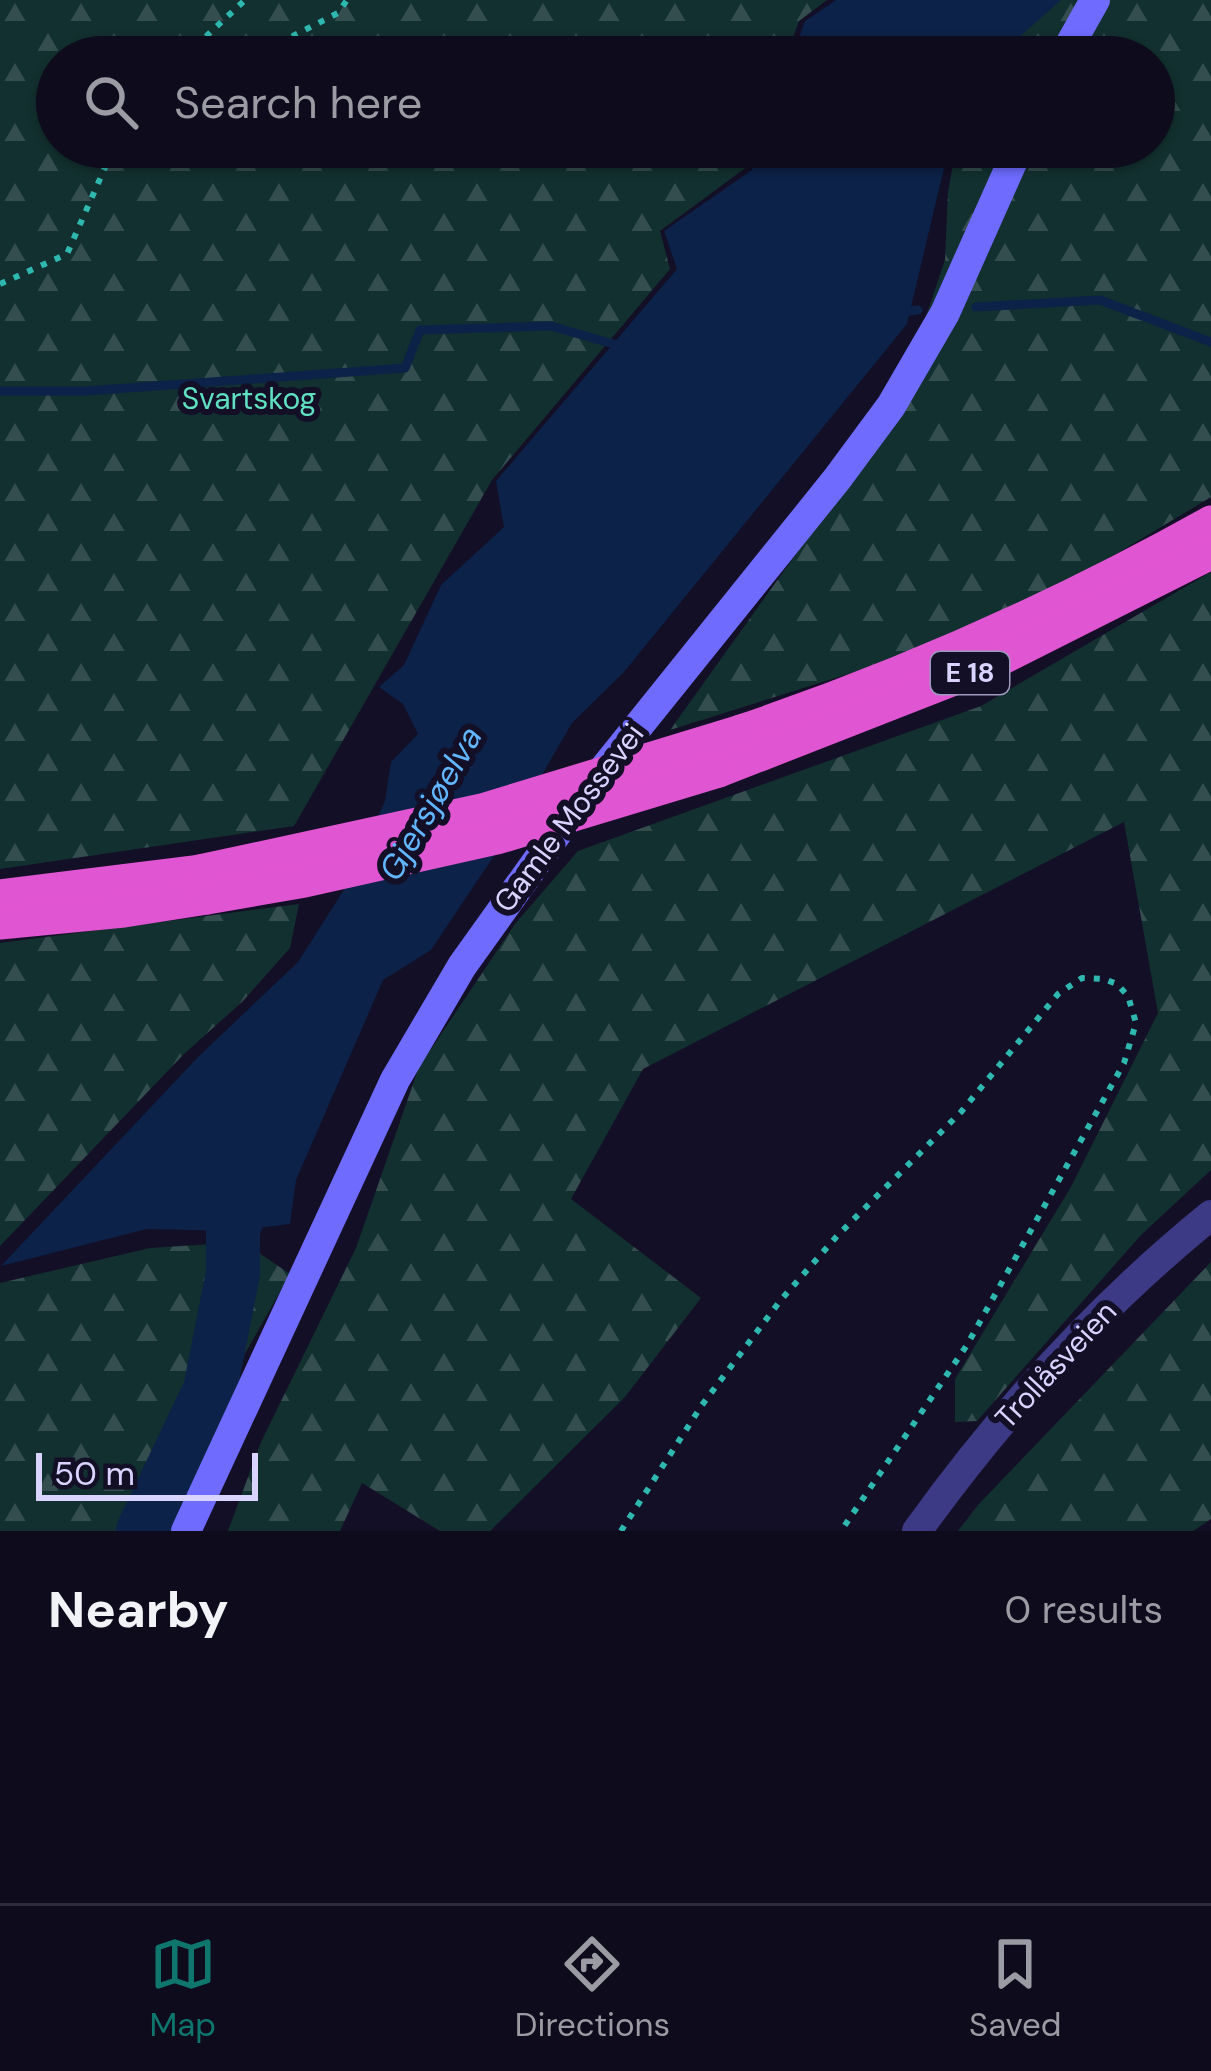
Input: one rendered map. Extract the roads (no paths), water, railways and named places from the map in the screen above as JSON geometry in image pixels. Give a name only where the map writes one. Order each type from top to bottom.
[{"type":"highway","name":"E 18","points":[[0,923],[203,884],[482,810],[741,731],[968,644],[1211,522]]},
{"type":"highway","name":"E 18","points":[[0,896],[326,877],[497,838],[719,771],[985,667],[1211,553]]},
{"type":"main road","points":[[1075,36],[1095,0]]},
{"type":"main road","name":"Gamle Mossevei","points":[[186,1531],[349,1174],[395,1080],[462,966],[595,780],[891,406],[945,314],[1010,168]]},
{"type":"street","name":"Trollåsveien","points":[[917,1531],[1000,1424],[1059,1358],[1211,1215]]},
{"type":"water","points":[[836,0],[1061,0],[1021,36],[800,36],[805,21]]},
{"type":"water","points":[[944,168],[907,324],[624,672],[572,723],[502,844],[431,950],[383,980],[296,1180],[290,1224],[233,1231],[147,1229],[1,1266],[199,1056],[298,962],[352,877],[385,801],[391,762],[418,734],[403,704],[379,687],[404,665],[441,585],[504,527],[496,481],[677,269],[664,231],[752,170]]},
{"type":"waterway","points":[[976,307],[1100,300],[1211,342]]},
{"type":"waterway","points":[[910,311],[918,310]]},
{"type":"waterway","points":[[0,391],[86,391],[405,368],[420,330],[551,326],[620,346]]},
{"type":"waterway","name":"Gjersjøelva","points":[[143,1531],[210,1390],[233,1273],[233,1231],[254,1164]]},
{"type":"park label","name":"Svartskog","points":[[249,399]]}]
